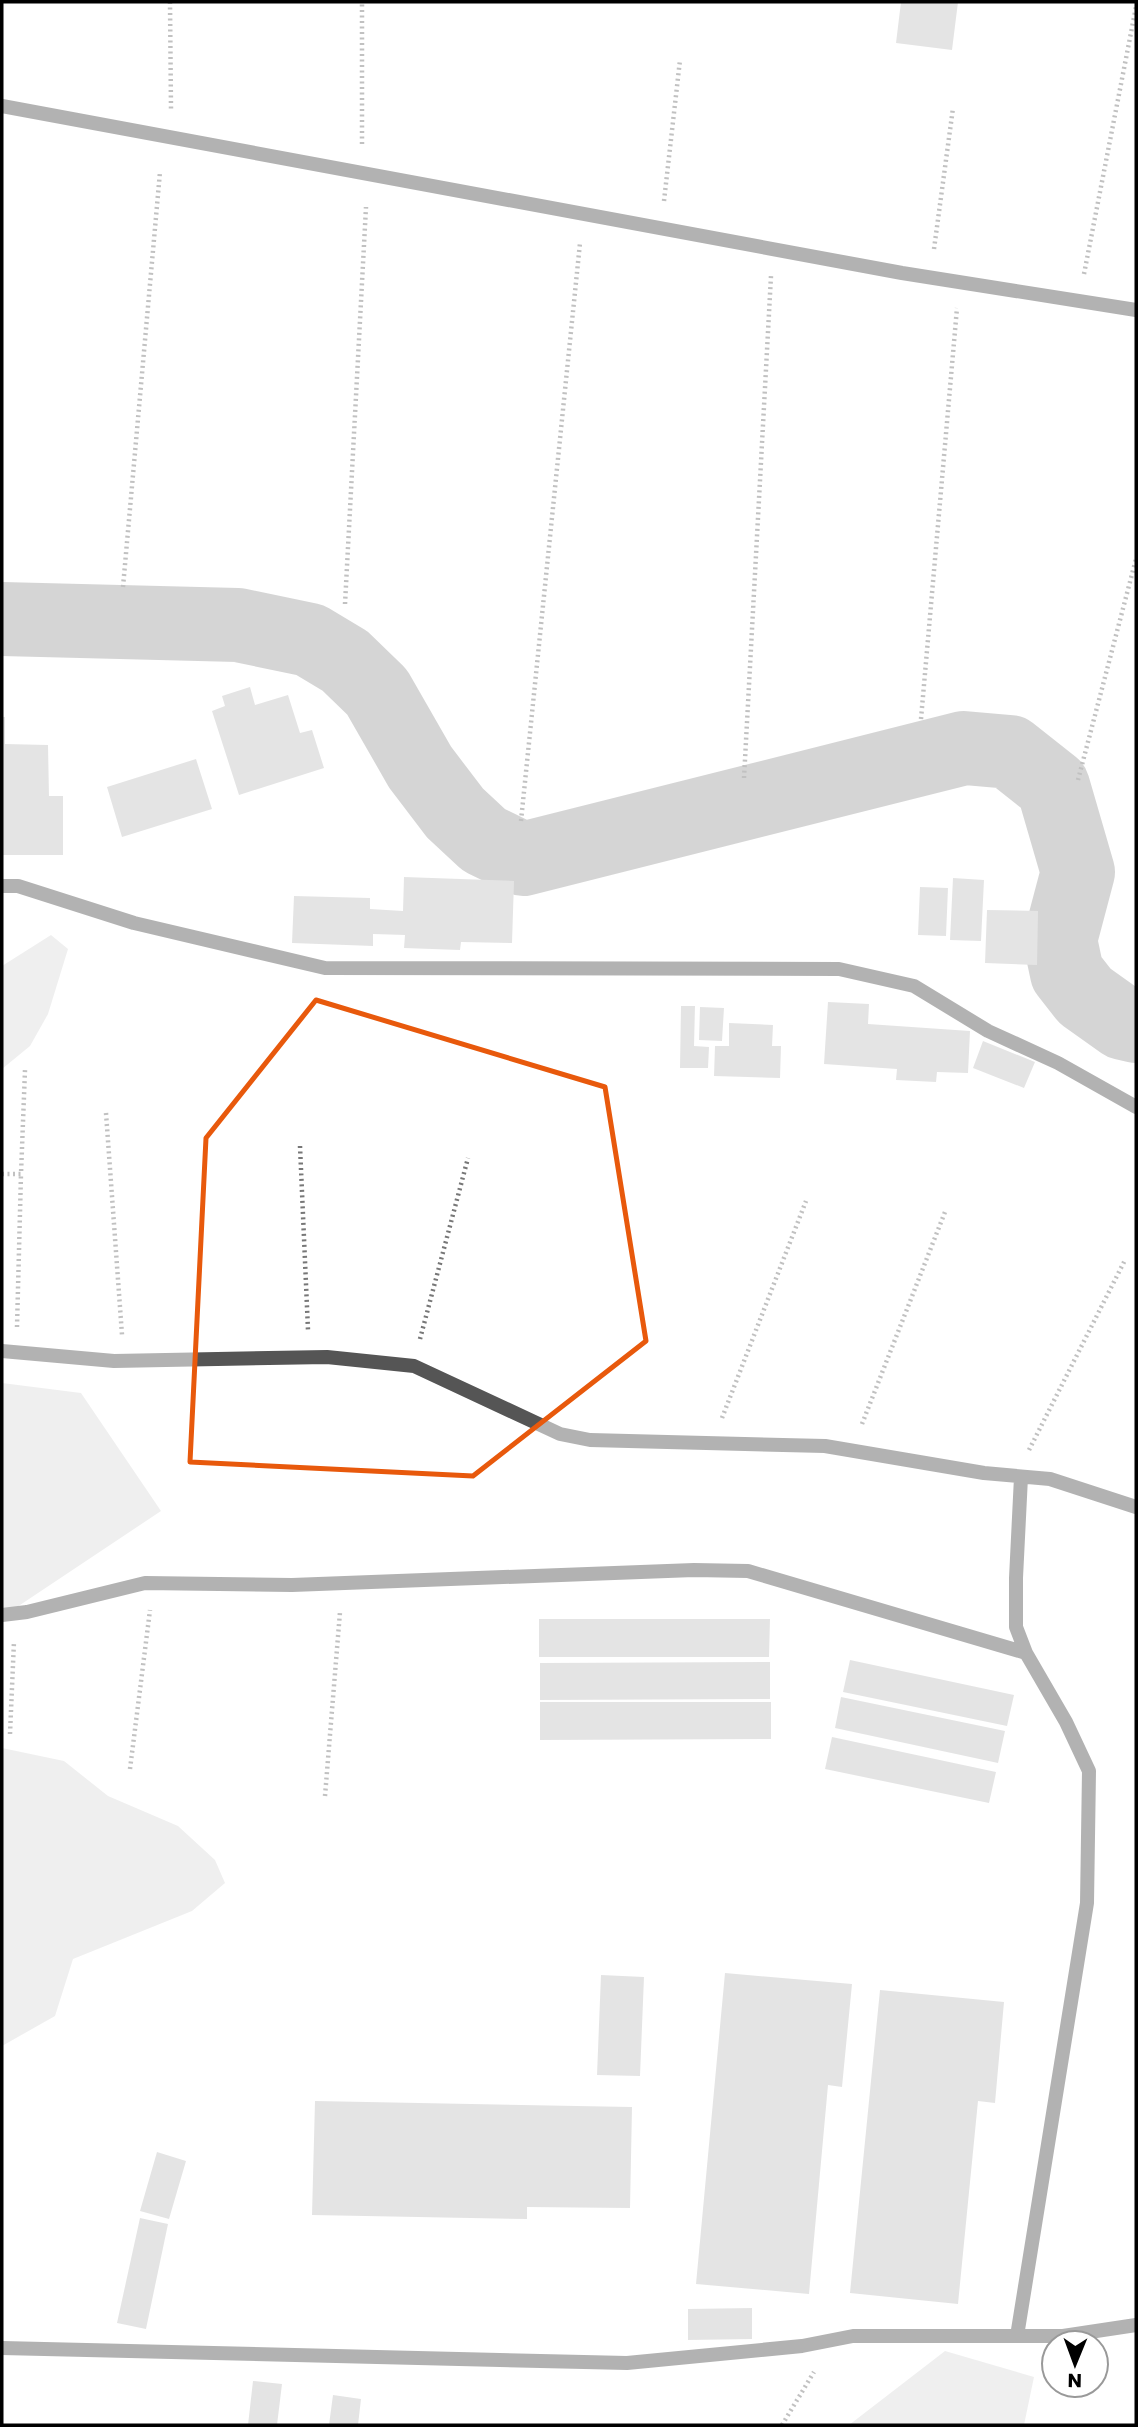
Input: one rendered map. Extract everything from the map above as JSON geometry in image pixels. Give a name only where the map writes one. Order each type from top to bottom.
[{"type":"street","points":[[2,106],[902,273],[1136,310]]},
{"type":"street","points":[[2,886],[18,886],[134,923],[325,968],[839,969],[914,986],[988,1031],[1058,1063],[1136,1107]]},
{"type":"street","points":[[2,1351],[114,1361],[327,1357],[414,1366],[560,1434],[590,1440],[825,1447],[984,1473],[1050,1479],[1136,1507]]},
{"type":"street","points":[[1017,2336],[1087,1903],[1089,1784],[1089,1771],[1066,1722],[1026,1653],[1016,1627],[1021,1477]]},
{"type":"street","points":[[2,1615],[27,1612],[145,1583],[292,1585],[694,1570],[748,1571],[1026,1653]]},
{"type":"street","points":[[2,2348],[627,2363],[802,2346],[853,2336],[1063,2336],[1136,2325]]},
{"type":"path","points":[[170,2],[171,114]]},
{"type":"path","points":[[362,2],[362,151]]},
{"type":"path","points":[[1083,278],[1136,7]]},
{"type":"path","points":[[663,210],[680,60]]},
{"type":"path","points":[[933,257],[953,108]]},
{"type":"path","points":[[123,587],[160,172]]},
{"type":"path","points":[[345,604],[366,207]]},
{"type":"path","points":[[521,821],[580,243]]},
{"type":"path","points":[[744,778],[771,276]]},
{"type":"path","points":[[921,719],[957,307]]},
{"type":"path","points":[[1078,780],[1136,559]]},
{"type":"path","points":[[17,1332],[25,1070]]},
{"type":"path","points":[[106,1113],[122,1343]]},
{"type":"path","points":[[300,1146],[308,1332]]},
{"type":"path","points":[[418,1347],[468,1158]]},
{"type":"path","points":[[2,1174],[21,1174]]},
{"type":"path","points":[[722,1418],[806,1201]]},
{"type":"path","points":[[859,1432],[945,1212]]},
{"type":"path","points":[[1025,1457],[1125,1260]]},
{"type":"path","points":[[326,1796],[341,1598]]},
{"type":"path","points":[[130,1769],[150,1608]]},
{"type":"path","points":[[10,1734],[14,1640]]},
{"type":"path","points":[[782,2425],[814,2372],[853,2336]]},
{"type":"highlighted area","points":[[316,1000],[605,1087],[646,1341],[473,1476],[190,1462],[206,1138]]},
{"type":"shaded area","points":[[51,935],[68,949],[48,1014],[30,1046],[2,1069],[2,966]]},
{"type":"shaded area","points":[[2,1383],[81,1393],[161,1511],[14,1609],[2,1610]]},
{"type":"shaded area","points":[[2,1748],[64,1761],[108,1796],[178,1826],[215,1860],[225,1883],[192,1911],[73,1959],[55,2016],[2,2046]]},
{"type":"shaded area","points":[[945,2351],[1034,2377],[1024,2425],[849,2425]]},
{"type":"building","points":[[901,2],[958,2],[952,50],[896,43]]},
{"type":"building","points":[[250,687],[255,705],[288,695],[300,733],[312,730],[324,768],[239,795],[212,711],[225,706],[222,696]]},
{"type":"building","points":[[2,717],[5,717],[5,744],[48,745],[49,796],[63,796],[63,855],[2,855]]},
{"type":"building","points":[[196,759],[212,809],[122,837],[107,787]]},
{"type":"building","points":[[404,877],[514,881],[512,943],[461,942],[460,950],[404,948],[405,935],[373,934],[373,946],[292,943],[294,896],[370,898],[370,909],[403,911]]},
{"type":"building","points":[[953,878],[984,880],[981,941],[950,940]]},
{"type":"building","points":[[920,887],[948,888],[946,936],[918,935]]},
{"type":"building","points":[[987,910],[1038,911],[1037,965],[985,963]]},
{"type":"building","points":[[828,1002],[869,1004],[868,1024],[970,1031],[968,1073],[937,1072],[936,1082],[896,1080],[897,1069],[824,1064]]},
{"type":"building","points":[[681,1006],[695,1006],[694,1046],[709,1047],[708,1068],[680,1068]]},
{"type":"building","points":[[700,1007],[724,1008],[722,1041],[699,1040]]},
{"type":"building","points":[[729,1023],[773,1025],[772,1046],[781,1046],[780,1078],[714,1076],[715,1046],[729,1046]]},
{"type":"building","points":[[983,1041],[1035,1062],[1024,1088],[973,1068]]},
{"type":"building","points":[[539,1619],[770,1619],[769,1657],[539,1657]]},
{"type":"building","points":[[850,1660],[1014,1695],[1007,1726],[843,1692]]},
{"type":"building","points":[[770,1662],[770,1699],[540,1700],[540,1663]]},
{"type":"building","points":[[841,1697],[1005,1731],[998,1763],[835,1728]]},
{"type":"building","points":[[540,1702],[771,1702],[771,1739],[540,1740]]},
{"type":"building","points":[[832,1737],[996,1772],[989,1803],[825,1769]]},
{"type":"building","points":[[725,1973],[852,1984],[842,2087],[828,2085],[809,2294],[696,2284]]},
{"type":"building","points":[[601,1975],[644,1977],[640,2076],[597,2075]]},
{"type":"building","points":[[880,1990],[1004,2002],[995,2103],[978,2101],[958,2304],[850,2293]]},
{"type":"building","points":[[315,2101],[632,2107],[630,2208],[527,2207],[527,2219],[312,2215]]},
{"type":"building","points":[[157,2152],[186,2161],[169,2219],[140,2211]]},
{"type":"building","points":[[140,2218],[168,2224],[146,2329],[117,2323]]},
{"type":"building","points":[[752,2308],[752,2339],[688,2340],[688,2309]]},
{"type":"building","points":[[253,2381],[282,2384],[277,2425],[248,2425]]},
{"type":"building","points":[[333,2395],[361,2399],[358,2425],[329,2425]]},
{"type":"waterway","points":[[2,619],[238,625],[310,640],[345,661],[377,692],[420,767],[455,813],[484,840],[523,859],[964,748],[1010,752],[1053,786],[1078,872],[1060,940],[1067,973],[1085,996],[1123,1023],[1136,1026]]}]
